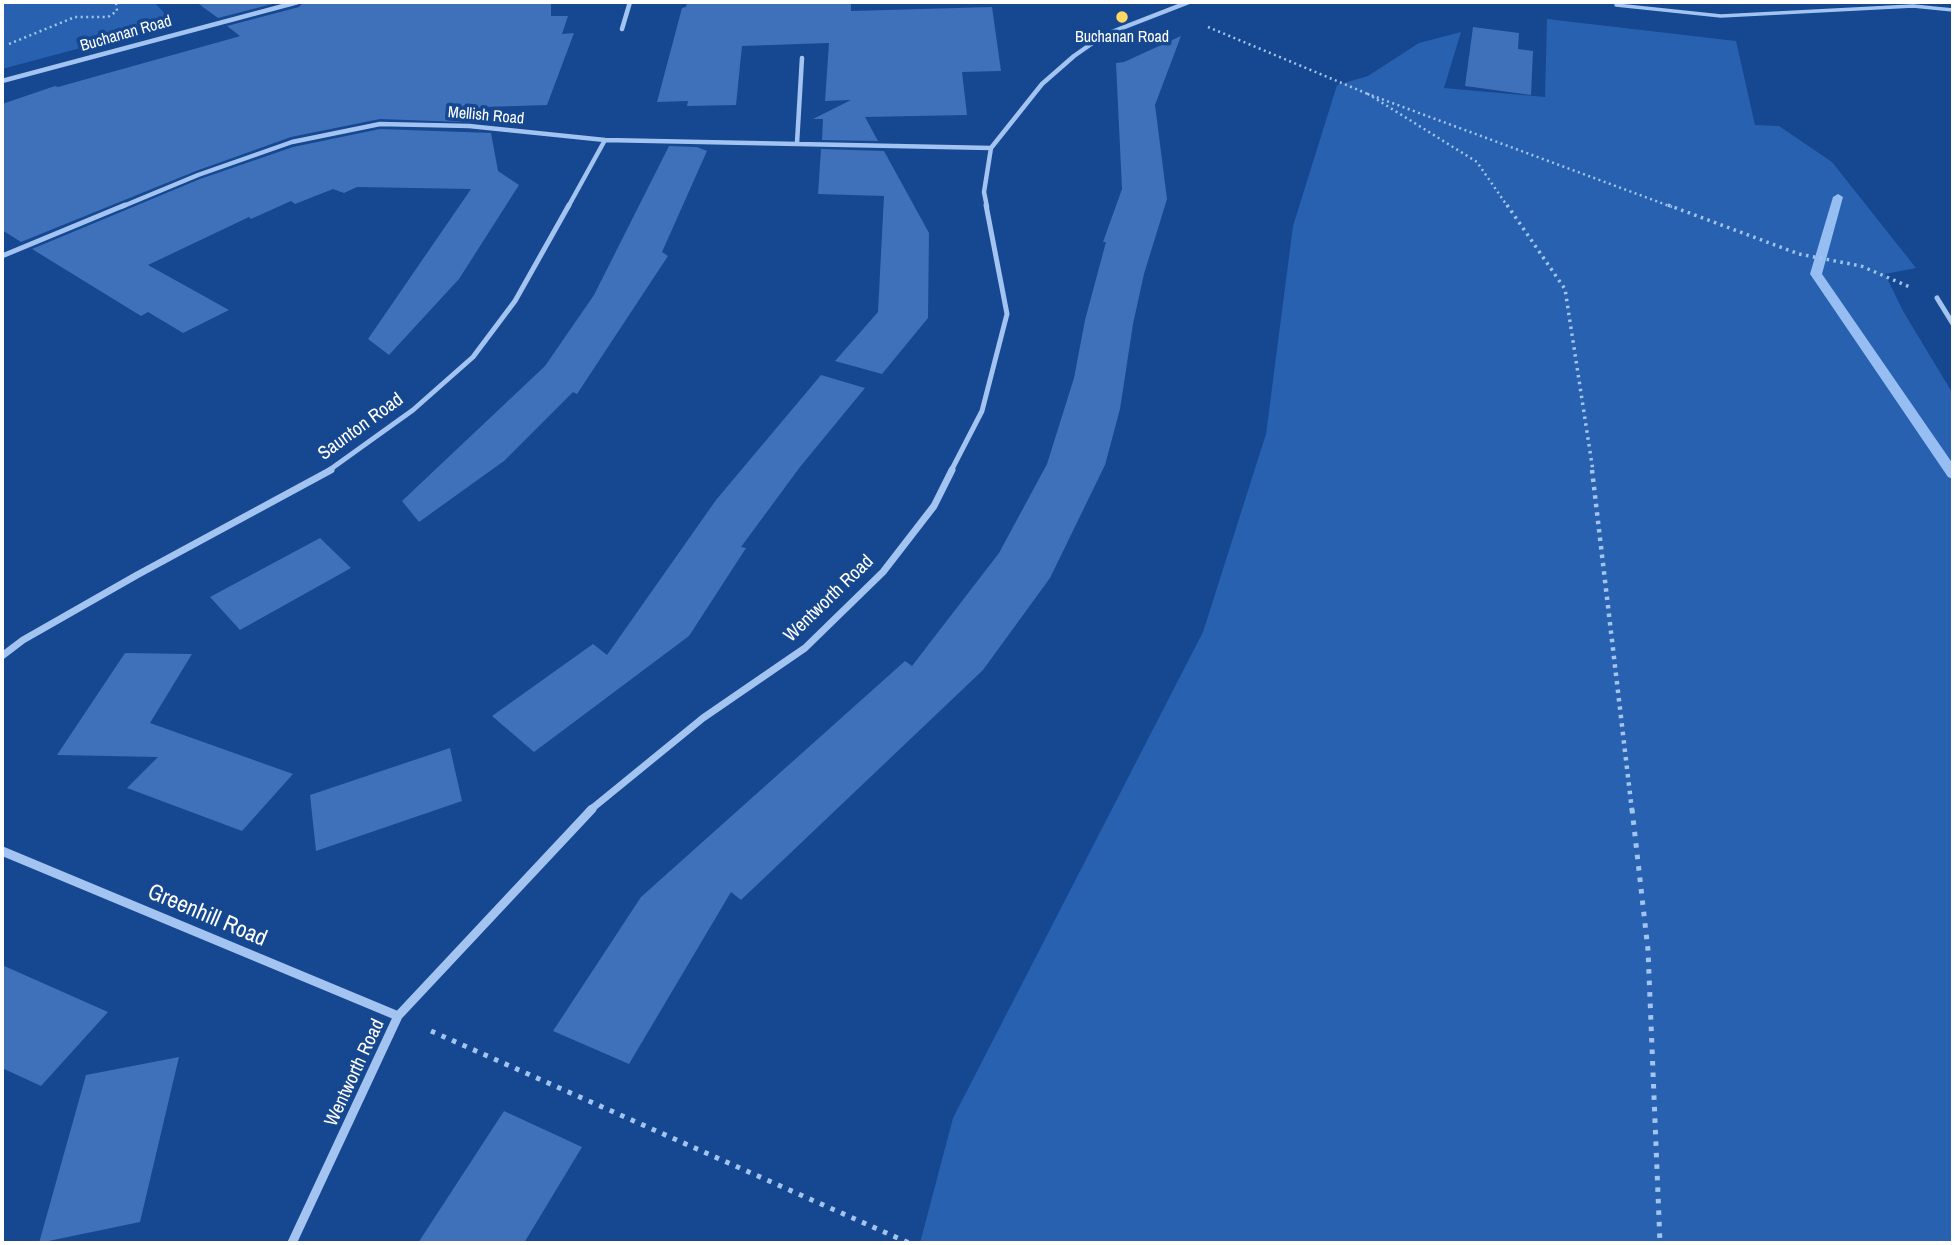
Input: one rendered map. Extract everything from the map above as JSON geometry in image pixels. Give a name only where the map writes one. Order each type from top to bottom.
[{"type":"street","name":"Buchanan Road","points":[[2,81],[299,2]]},
{"type":"street","points":[[622,29],[630,2]]},
{"type":"street","name":"Wentworth Road","points":[[292,1243],[398,1016],[584,815],[703,718],[805,648],[883,572],[934,506],[982,411],[1007,314],[984,192],[991,148],[1042,84],[1074,56],[1104,35],[1189,2]]},
{"type":"street","points":[[797,143],[802,58]]},
{"type":"street","name":"Mellish Road","points":[[2,256],[198,175],[292,142],[380,124],[469,126],[605,140],[991,148]]},
{"type":"street","name":"Saunton Road","points":[[2,656],[23,640],[126,582],[341,466],[413,410],[472,357],[515,301],[605,140]]},
{"type":"street","points":[[1937,298],[1953,324]]},
{"type":"street","name":"Greenhill Road","points":[[2,851],[398,1016]]},
{"type":"lane","points":[[1616,5],[1721,16],[1913,6],[1953,10]]},
{"type":"path","points":[[2,47],[75,17],[108,17],[117,10],[116,2]]},
{"type":"path","points":[[1166,9],[1368,94],[1799,254],[1861,266],[1937,298]]},
{"type":"path","points":[[1368,94],[1476,162],[1565,289],[1597,500],[1648,950],[1660,1243]]},
{"type":"path","points":[[398,1016],[906,1242]]},
{"type":"shaded area","points":[[2,2],[154,2],[174,23],[2,69]]},
{"type":"shaded area","points":[[1547,19],[1736,41],[1755,125],[1779,126],[1832,162],[1916,268],[1885,274],[1903,311],[1953,394],[1953,1243],[920,1243],[953,1118],[1203,632],[1266,434],[1293,226],[1337,85],[1368,76],[1419,43],[1461,32],[1444,88],[1545,97]]},
{"type":"building","points":[[196,2],[280,2],[218,18]]},
{"type":"building","points":[[303,2],[551,2],[551,16],[568,16],[562,34],[574,33],[547,105],[485,107],[489,123],[380,119],[291,137],[196,171],[21,242],[2,230],[2,104],[55,86],[240,36],[227,26],[299,7]]},
{"type":"building","points":[[687,2],[851,2],[851,11],[992,7],[1001,71],[962,72],[967,115],[865,117],[878,141],[822,140],[823,119],[813,119],[851,100],[825,101],[829,43],[742,46],[736,105],[687,106],[688,101],[657,102],[682,8],[686,7]]},
{"type":"building","points":[[1473,27],[1519,33],[1518,49],[1533,51],[1531,95],[1465,86]]},
{"type":"building","points":[[1181,36],[1155,105],[1167,199],[1144,274],[1120,409],[1105,465],[1050,578],[983,670],[741,900],[731,892],[629,1064],[553,1031],[641,897],[905,661],[912,666],[999,553],[1047,464],[1074,378],[1085,320],[1106,242],[1103,242],[1122,189],[1116,63],[1124,62]]},
{"type":"building","points":[[380,129],[491,133],[498,171],[519,185],[459,279],[389,355],[368,339],[471,189],[357,187],[344,193],[333,189],[295,204],[291,201],[251,219],[249,217],[148,265],[229,310],[183,333],[148,312],[141,316],[32,249],[200,179],[293,147]]},
{"type":"building","points":[[669,146],[697,147],[707,151],[662,252],[668,256],[577,394],[573,392],[504,461],[419,522],[402,501],[545,366],[594,295]]},
{"type":"building","points":[[821,149],[884,151],[929,233],[928,318],[882,374],[835,361],[878,312],[884,196],[818,194]]},
{"type":"building","points":[[821,375],[865,388],[800,467],[741,547],[746,548],[689,636],[534,752],[492,716],[593,644],[607,655],[716,500]]},
{"type":"building","points":[[320,538],[351,568],[240,630],[210,597]]},
{"type":"building","points":[[125,653],[192,654],[150,723],[293,774],[242,831],[127,788],[158,757],[57,755]]},
{"type":"building","points":[[450,748],[462,801],[316,851],[310,795]]},
{"type":"building","points":[[2,965],[108,1012],[41,1086],[2,1068]]},
{"type":"building","points":[[179,1057],[140,1222],[39,1243],[86,1075]]},
{"type":"building","points":[[504,1111],[582,1147],[524,1243],[418,1243]]},
{"type":"waterway","points":[[1838,197],[1816,274],[1953,474]]},
{"type":"place","name":"Buchanan Road","points":[[1122,17]]}]
